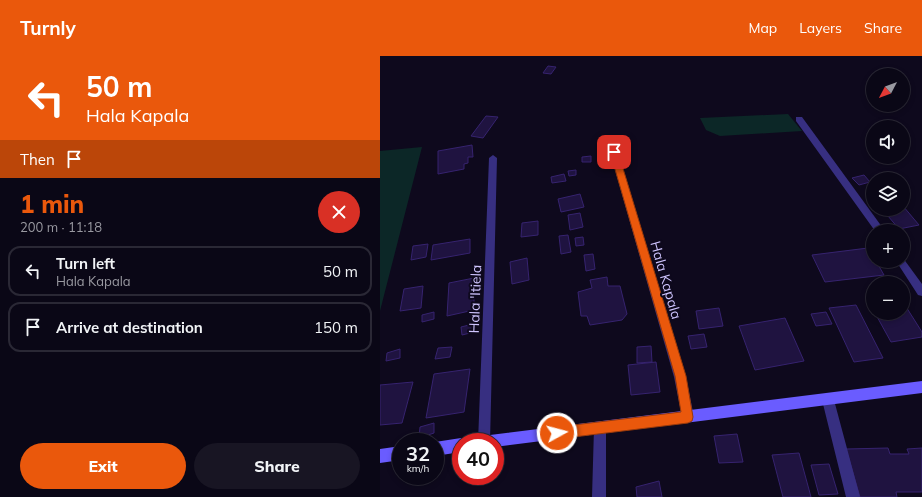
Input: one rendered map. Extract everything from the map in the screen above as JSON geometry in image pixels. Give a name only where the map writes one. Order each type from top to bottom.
[{"type":"street","points":[[799,120],[875,224]]},
{"type":"street","name":"Hala Kapala","points":[[614,152],[680,376],[688,417]]},
{"type":"street","name":"Hala 'Itiela","points":[[483,433],[493,158]]},
{"type":"street","points":[[906,268],[922,292]]},
{"type":"street","points":[[504,439],[922,387]]},
{"type":"street","points":[[828,400],[853,497]]},
{"type":"street","points":[[599,497],[600,428]]},
{"type":"street","points":[[380,456],[392,454]]},
{"type":"green space","points":[[788,114],[802,131],[720,136],[706,130],[700,118]]},
{"type":"green space","points":[[422,147],[380,311],[380,151]]},
{"type":"building","points":[[548,66],[556,67],[551,74],[543,73]]},
{"type":"building","points":[[486,116],[498,117],[483,138],[471,136]]},
{"type":"building","points":[[472,145],[473,157],[468,157],[468,163],[464,164],[464,169],[438,174],[438,151]]},
{"type":"building","points":[[591,156],[591,162],[582,162],[582,157]]},
{"type":"building","points":[[576,170],[576,175],[569,176],[568,171]]},
{"type":"building","points":[[564,174],[566,181],[552,183],[551,177]]},
{"type":"building","points":[[864,175],[866,177],[866,183],[859,185],[852,178]]},
{"type":"building","points":[[580,194],[584,207],[561,212],[558,199]]},
{"type":"building","points":[[580,213],[583,227],[570,230],[568,215]]},
{"type":"building","points":[[910,214],[919,225],[910,227],[910,224],[895,224],[888,216],[910,216]]},
{"type":"building","points":[[538,221],[538,235],[521,237],[522,223]]},
{"type":"building","points":[[568,235],[571,252],[561,254],[559,236]]},
{"type":"building","points":[[583,237],[584,245],[576,246],[575,238]]},
{"type":"building","points":[[470,239],[470,253],[431,260],[433,245]]},
{"type":"building","points":[[428,244],[426,257],[411,260],[413,246]]},
{"type":"building","points":[[866,248],[866,268],[880,268],[884,275],[825,282],[812,255]]},
{"type":"building","points":[[593,254],[595,269],[586,271],[584,255]]},
{"type":"building","points":[[527,258],[529,280],[512,284],[510,262]]},
{"type":"building","points":[[607,277],[608,286],[620,286],[627,314],[622,320],[590,325],[587,316],[581,316],[578,292],[592,288],[590,280]]},
{"type":"building","points":[[474,278],[474,310],[447,316],[449,283]]},
{"type":"building","points":[[423,286],[421,308],[400,311],[404,289]]},
{"type":"building","points":[[856,305],[883,358],[854,362],[829,308]]},
{"type":"building","points":[[719,308],[723,326],[699,329],[696,311]]},
{"type":"building","points":[[434,312],[434,319],[422,322],[422,315]]},
{"type":"building","points":[[826,312],[832,324],[816,326],[811,314]]},
{"type":"building","points":[[910,313],[922,332],[922,337],[891,342],[879,320],[910,320]]},
{"type":"building","points":[[785,318],[804,361],[755,370],[739,326]]},
{"type":"building","points":[[473,324],[474,332],[462,335],[461,327]]},
{"type":"building","points":[[704,334],[707,347],[691,349],[688,336]]},
{"type":"building","points":[[651,346],[652,362],[637,363],[637,347]]},
{"type":"building","points":[[452,347],[450,357],[435,359],[438,348]]},
{"type":"building","points":[[400,349],[400,358],[386,361],[387,353]]},
{"type":"building","points":[[656,362],[660,392],[631,395],[628,365]]},
{"type":"building","points":[[470,369],[464,412],[426,418],[434,374]]},
{"type":"building","points":[[413,382],[402,423],[380,425],[380,385]]},
{"type":"building","points":[[434,423],[434,433],[419,433],[420,427]]},
{"type":"building","points":[[737,434],[743,462],[719,463],[714,436]]},
{"type":"building","points":[[888,448],[890,454],[909,454],[907,449],[922,448],[922,492],[896,492],[897,497],[860,497],[846,449]]},
{"type":"building","points":[[799,453],[811,497],[783,497],[772,455]]},
{"type":"building","points":[[829,464],[838,494],[819,495],[811,465]]},
{"type":"building","points":[[659,481],[662,497],[637,497],[636,487]]},
{"type":"route","points":[[557,433],[688,417],[680,376],[614,152]]}]
